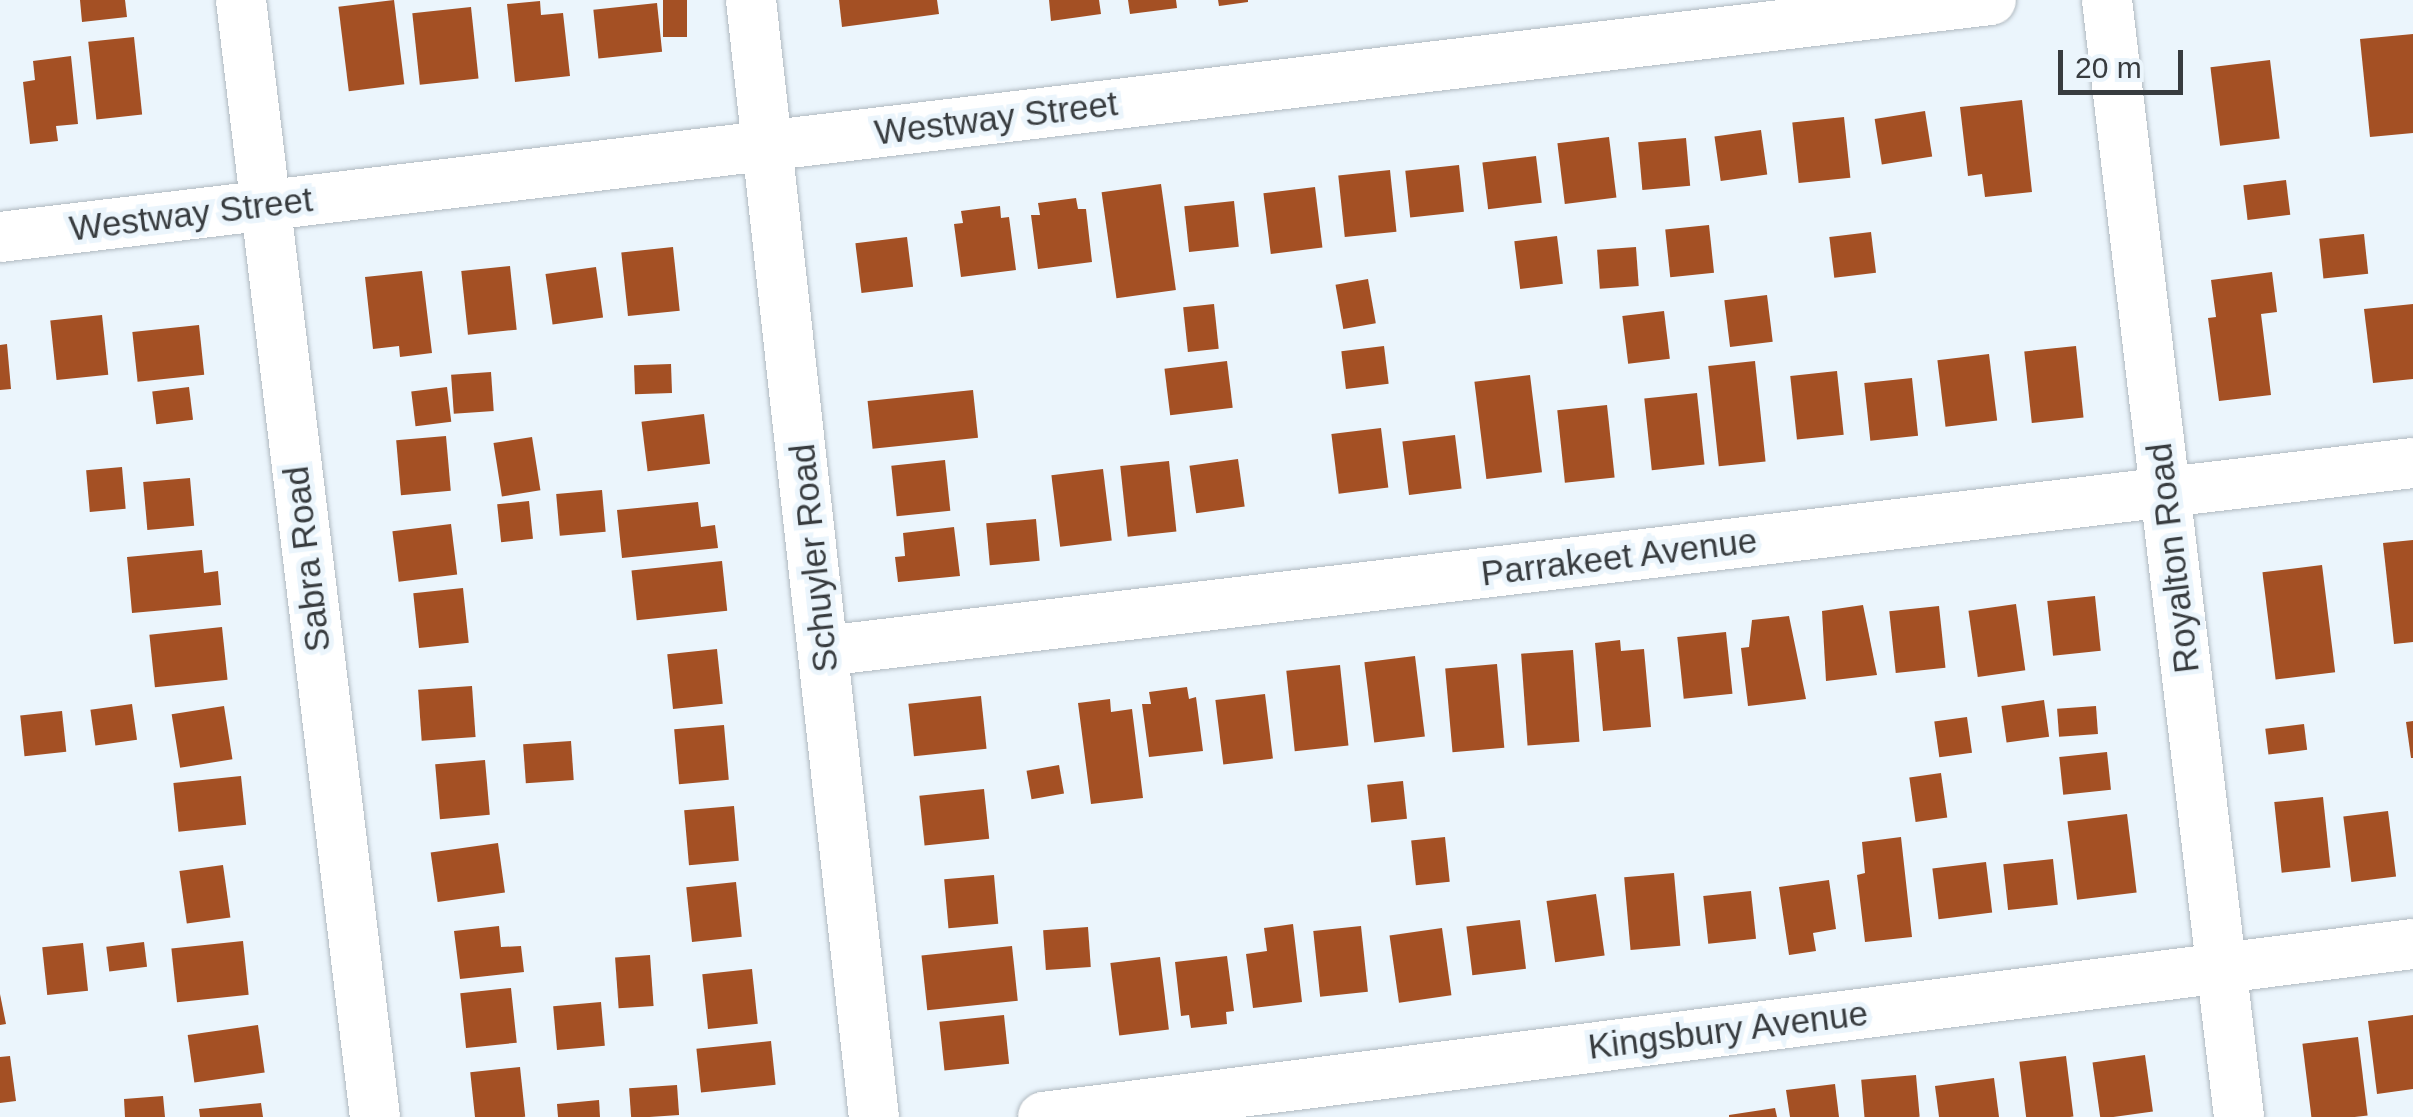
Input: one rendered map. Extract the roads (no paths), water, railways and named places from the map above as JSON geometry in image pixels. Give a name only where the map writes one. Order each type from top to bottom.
[{"type":"street","name":"Sabra Road","points":[[241,0],[374,1117]]},
{"type":"street","name":"Schuyler Road","points":[[751,0],[874,1117]]},
{"type":"street","name":"Westway Street","points":[[0,237],[1991,0]]},
{"type":"street","name":"Royalton Road","points":[[2106,0],[2239,1117]]},
{"type":"street","name":"Parrakeet Avenue","points":[[824,650],[2413,463]]},
{"type":"street","name":"Kingsbury Avenue","points":[[1043,1117],[2413,944]]}]
